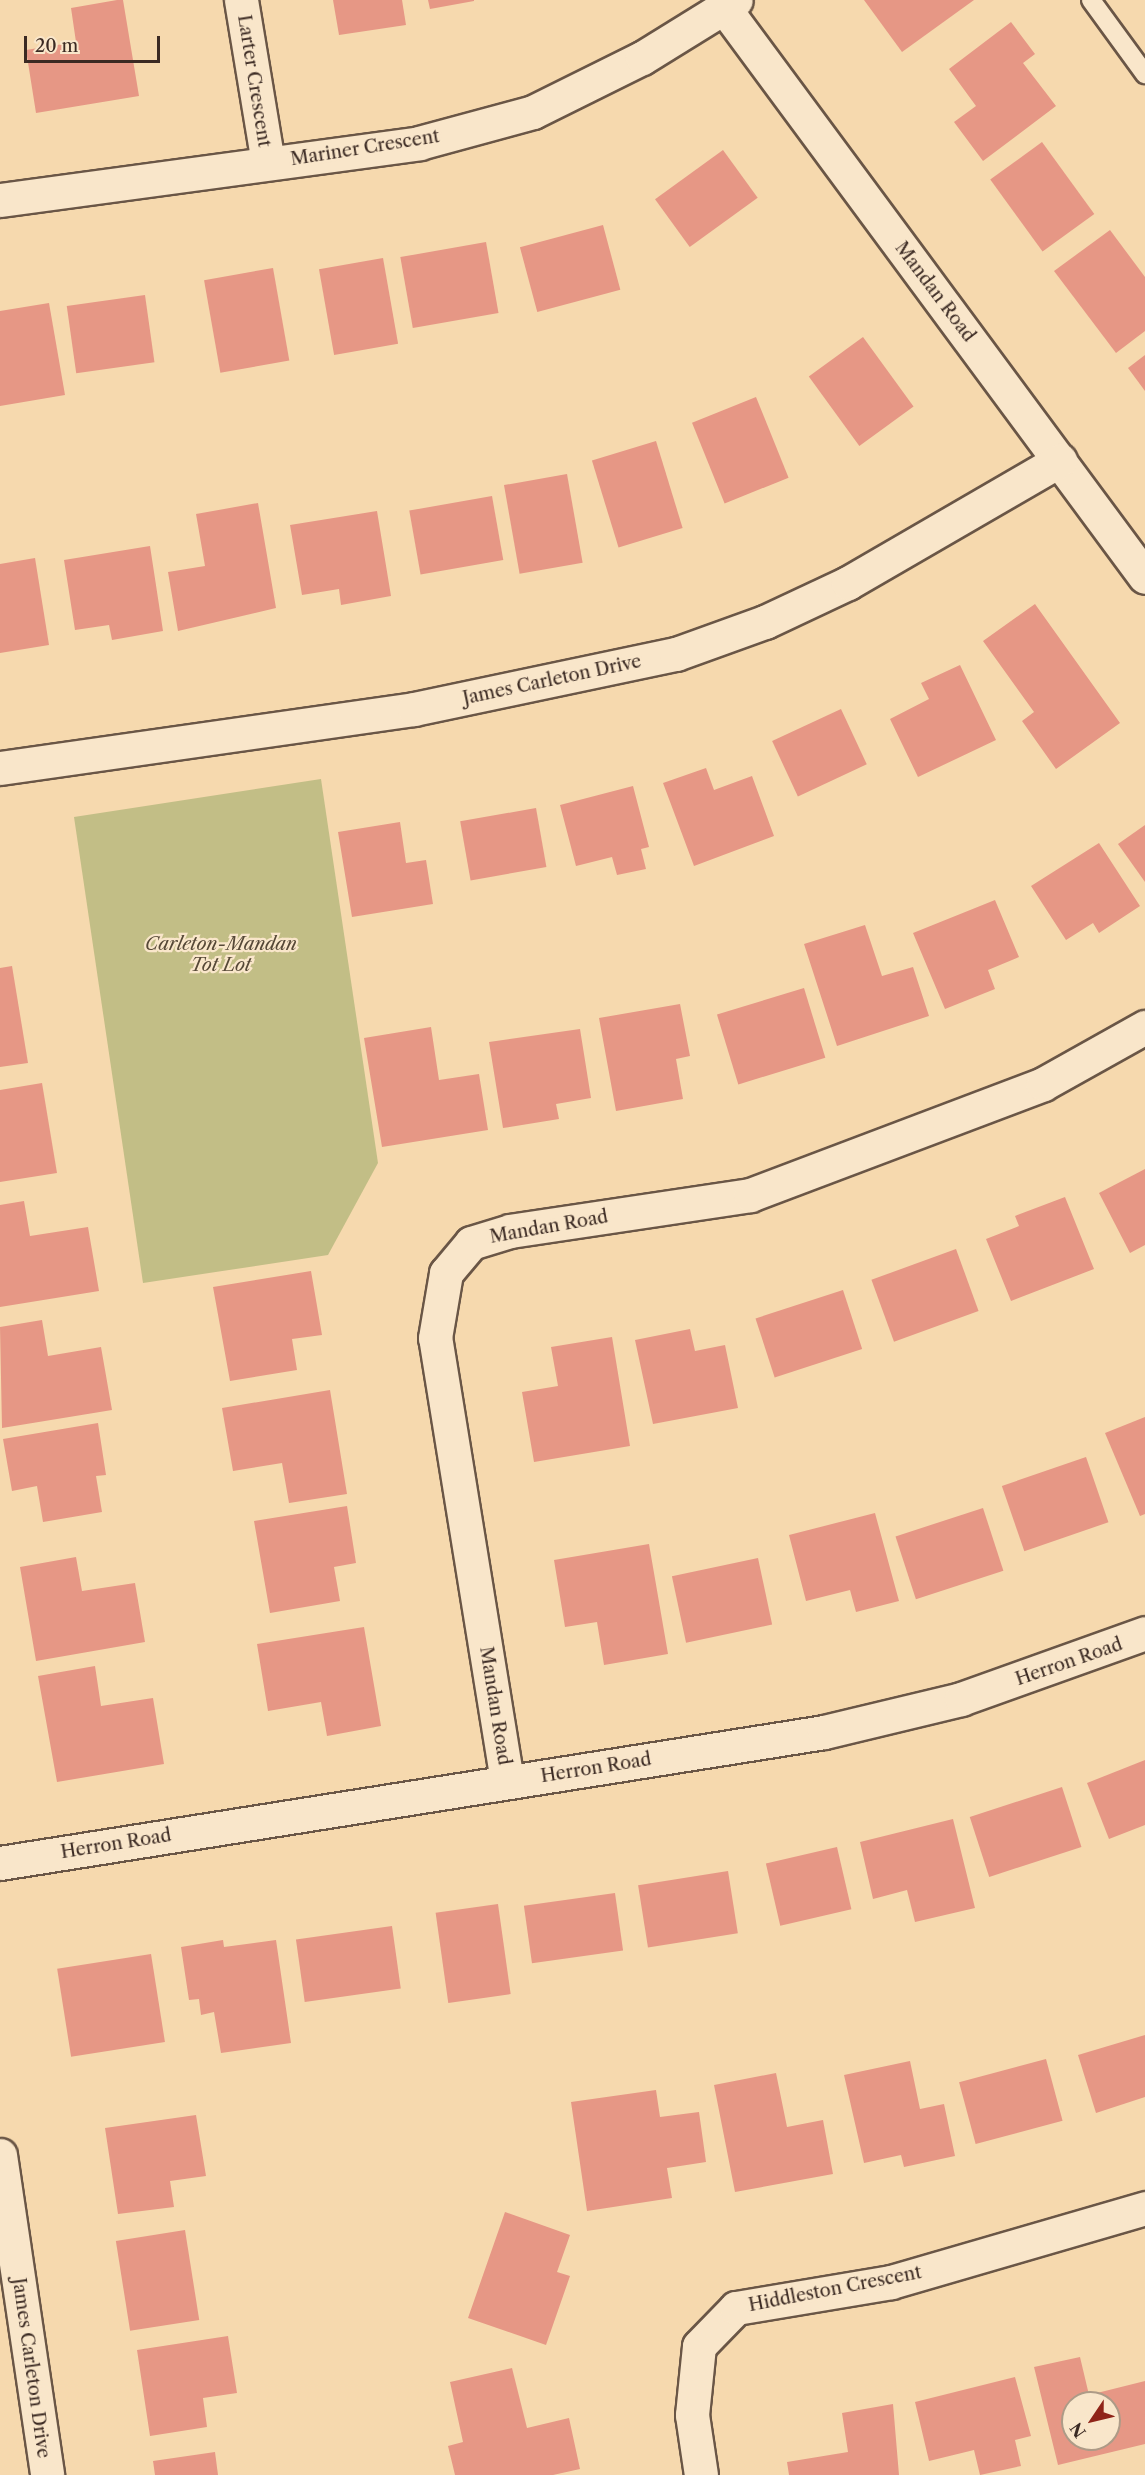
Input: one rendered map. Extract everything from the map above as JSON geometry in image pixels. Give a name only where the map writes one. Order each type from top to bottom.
[{"type":"street","name":"Larter Crescent","points":[[241,0],[268,163]]},
{"type":"street","name":"Mariner Crescent","points":[[0,200],[419,143],[533,112],[642,58],[731,4]]},
{"type":"street","name":"Mandan Road","points":[[731,4],[1145,576]]},
{"type":"street","name":"James Carleton Drive","points":[[0,768],[414,709],[676,654],[765,622],[848,583],[1060,460]]},
{"type":"street","name":"Mandan Road","points":[[507,1781],[435,1338],[446,1273],[471,1243],[510,1231],[750,1195],[1043,1084],[1145,1027]]},
{"type":"street","name":"Herron Road","points":[[0,1863],[824,1732],[961,1699],[1145,1633]]},
{"type":"street","name":"James Carleton Drive","points":[[0,2155],[47,2475]]},
{"type":"street","name":"Hiddleston Crescent","points":[[701,2475],[692,2415],[699,2346],[736,2308],[891,2282],[1145,2208]]},
{"type":"lane","points":[[1092,0],[1145,74]]},
{"type":"green space","name":"Carleton-Mandan Tot Lot","points":[[321,779],[378,1163],[328,1255],[143,1283],[74,817]]},
{"type":"building","points":[[123,0],[139,96],[36,113],[26,50],[76,42],[71,8]]},
{"type":"building","points":[[333,0],[402,0],[406,25],[339,35]]},
{"type":"building","points":[[428,0],[474,0],[474,1],[430,9]]},
{"type":"building","points":[[864,0],[974,0],[902,52]]},
{"type":"building","points":[[1011,22],[1035,54],[1023,63],[1056,106],[983,161],[954,122],[976,106],[949,69]]},
{"type":"building","points":[[1042,142],[1094,214],[1043,252],[990,180]]},
{"type":"building","points":[[723,150],[758,198],[690,247],[655,199]]},
{"type":"building","points":[[603,225],[620,290],[537,312],[520,247]]},
{"type":"building","points":[[1110,230],[1145,277],[1145,331],[1116,353],[1054,271]]},
{"type":"building","points":[[486,242],[499,313],[413,328],[400,257]]},
{"type":"building","points":[[383,258],[398,344],[334,355],[319,269]]},
{"type":"building","points":[[273,268],[289,361],[220,373],[204,280]]},
{"type":"building","points":[[145,295],[154,362],[76,373],[67,306]]},
{"type":"building","points":[[49,303],[65,395],[0,406],[0,311]]},
{"type":"building","points":[[863,337],[914,407],[859,446],[809,376]]},
{"type":"building","points":[[1145,355],[1145,391],[1128,368]]},
{"type":"building","points":[[756,397],[789,478],[725,504],[692,423]]},
{"type":"building","points":[[656,441],[683,528],[619,548],[592,461]]},
{"type":"building","points":[[567,474],[583,563],[520,574],[504,485]]},
{"type":"building","points":[[492,496],[503,560],[421,575],[409,511]]},
{"type":"building","points":[[258,503],[276,608],[178,631],[168,572],[205,566],[196,514]]},
{"type":"building","points":[[377,511],[391,596],[341,605],[339,589],[302,595],[290,525]]},
{"type":"building","points":[[150,546],[163,631],[112,640],[109,625],[75,630],[64,560]]},
{"type":"building","points":[[35,558],[49,645],[0,653],[0,564]]},
{"type":"building","points":[[1035,604],[1120,723],[1056,769],[1022,721],[1034,712],[983,641]]},
{"type":"building","points":[[960,665],[996,740],[918,777],[890,719],[929,699],[921,683]]},
{"type":"building","points":[[841,709],[867,764],[798,796],[772,741]]},
{"type":"building","points":[[706,768],[714,790],[752,776],[774,836],[694,866],[663,783]]},
{"type":"building","points":[[633,786],[649,847],[641,849],[646,869],[617,875],[612,857],[576,866],[560,805]]},
{"type":"building","points":[[536,808],[546,867],[471,880],[460,821]]},
{"type":"building","points":[[400,822],[406,863],[426,860],[433,904],[352,917],[338,832]]},
{"type":"building","points":[[1145,825],[1145,882],[1118,844]]},
{"type":"building","points":[[1099,843],[1140,906],[1099,933],[1093,923],[1066,940],[1031,886]]},
{"type":"building","points":[[995,900],[1019,957],[988,970],[995,989],[945,1009],[913,933]]},
{"type":"building","points":[[865,925],[882,976],[913,967],[929,1016],[837,1046],[804,944]]},
{"type":"building","points":[[12,966],[28,1063],[0,1067],[0,968]]},
{"type":"building","points":[[804,988],[825,1058],[738,1084],[717,1015]]},
{"type":"building","points":[[680,1004],[690,1056],[676,1059],[683,1099],[616,1111],[599,1018]]},
{"type":"building","points":[[431,1027],[439,1080],[479,1074],[488,1130],[382,1147],[364,1038]]},
{"type":"building","points":[[580,1029],[591,1098],[556,1104],[559,1119],[503,1128],[489,1042]]},
{"type":"building","points":[[42,1083],[57,1173],[0,1182],[0,1090]]},
{"type":"building","points":[[1145,1169],[1145,1245],[1130,1253],[1099,1193]]},
{"type":"building","points":[[1065,1197],[1094,1269],[1011,1301],[986,1239],[1019,1226],[1015,1216]]},
{"type":"building","points":[[24,1201],[30,1236],[88,1227],[99,1291],[0,1307],[0,1205]]},
{"type":"building","points":[[956,1249],[979,1311],[894,1342],[871,1280]]},
{"type":"building","points":[[311,1271],[322,1335],[292,1339],[297,1370],[230,1381],[213,1287]]},
{"type":"building","points":[[843,1290],[862,1349],[775,1377],[756,1318]]},
{"type":"building","points":[[42,1320],[48,1356],[101,1347],[112,1410],[2,1428],[0,1327]]},
{"type":"building","points":[[690,1329],[695,1351],[725,1345],[738,1408],[653,1424],[635,1340]]},
{"type":"building","points":[[612,1337],[630,1446],[534,1462],[522,1392],[558,1386],[551,1347]]},
{"type":"building","points":[[330,1390],[347,1494],[289,1503],[282,1463],[233,1471],[222,1408]]},
{"type":"building","points":[[1145,1417],[1145,1514],[1140,1516],[1105,1433]]},
{"type":"building","points":[[98,1423],[106,1475],[96,1476],[102,1512],[43,1522],[37,1486],[12,1491],[3,1439]]},
{"type":"building","points":[[1086,1457],[1108,1522],[1024,1551],[1002,1486]]},
{"type":"building","points":[[347,1506],[356,1563],[334,1567],[340,1601],[270,1613],[254,1521]]},
{"type":"building","points":[[983,1508],[1003,1571],[916,1599],[896,1536]]},
{"type":"building","points":[[875,1513],[899,1601],[856,1612],[850,1590],[806,1601],[789,1535]]},
{"type":"building","points":[[649,1544],[668,1654],[604,1665],[597,1622],[565,1627],[554,1560]]},
{"type":"building","points":[[76,1557],[82,1591],[135,1583],[145,1642],[36,1661],[20,1567]]},
{"type":"building","points":[[758,1558],[772,1625],[686,1643],[672,1576]]},
{"type":"building","points":[[364,1627],[381,1726],[327,1736],[321,1702],[268,1711],[257,1644]]},
{"type":"building","points":[[95,1666],[101,1706],[153,1698],[164,1764],[57,1782],[38,1676]]},
{"type":"building","points":[[1145,1760],[1145,1825],[1109,1839],[1087,1783]]},
{"type":"building","points":[[1062,1787],[1081,1847],[989,1877],[970,1817]]},
{"type":"building","points":[[953,1819],[975,1908],[915,1922],[907,1890],[873,1899],[860,1842]]},
{"type":"building","points":[[837,1847],[851,1909],[780,1926],[766,1863]]},
{"type":"building","points":[[728,1871],[738,1933],[648,1947],[638,1885]]},
{"type":"building","points":[[615,1893],[623,1950],[532,1963],[524,1906]]},
{"type":"building","points":[[498,1904],[511,1994],[448,2003],[436,1913]]},
{"type":"building","points":[[392,1926],[401,1988],[305,2002],[296,1939]]},
{"type":"building","points":[[223,1940],[224,1947],[276,1940],[291,2043],[221,2053],[214,2012],[201,2015],[199,1999],[189,2000],[181,1947]]},
{"type":"building","points":[[151,1954],[165,2042],[71,2057],[57,1969]]},
{"type":"building","points":[[1145,2035],[1145,2097],[1096,2113],[1078,2055]]},
{"type":"building","points":[[1046,2059],[1063,2121],[976,2144],[959,2082]]},
{"type":"building","points":[[910,2061],[920,2109],[944,2104],[955,2156],[904,2167],[901,2155],[864,2163],[844,2075]]},
{"type":"building","points":[[776,2073],[787,2127],[823,2120],[833,2174],[735,2192],[714,2085]]},
{"type":"building","points":[[656,2090],[660,2117],[699,2112],[706,2162],[667,2168],[672,2198],[587,2211],[571,2102]]},
{"type":"building","points":[[196,2115],[206,2176],[170,2181],[174,2207],[118,2214],[105,2128]]},
{"type":"building","points":[[505,2212],[570,2235],[557,2272],[570,2276],[546,2345],[468,2318]]},
{"type":"building","points":[[185,2230],[199,2320],[130,2331],[116,2241]]},
{"type":"building","points":[[228,2336],[237,2393],[203,2398],[207,2427],[150,2436],[137,2350]]},
{"type":"building","points":[[1080,2357],[1088,2391],[1061,2391],[1061,2451],[1116,2451],[1058,2465],[1034,2367]]},
{"type":"building","points":[[512,2368],[527,2428],[569,2418],[580,2469],[553,2475],[455,2475],[448,2446],[463,2442],[450,2382]]},
{"type":"building","points":[[1015,2377],[1031,2436],[1015,2440],[1021,2466],[980,2475],[974,2450],[929,2461],[915,2402]]},
{"type":"building","points":[[1145,2381],[1145,2444],[1121,2450],[1121,2391],[1105,2391]]},
{"type":"building","points":[[893,2404],[899,2475],[789,2475],[787,2462],[848,2452],[842,2413]]},
{"type":"building","points":[[215,2452],[218,2475],[155,2475],[153,2461]]}]
